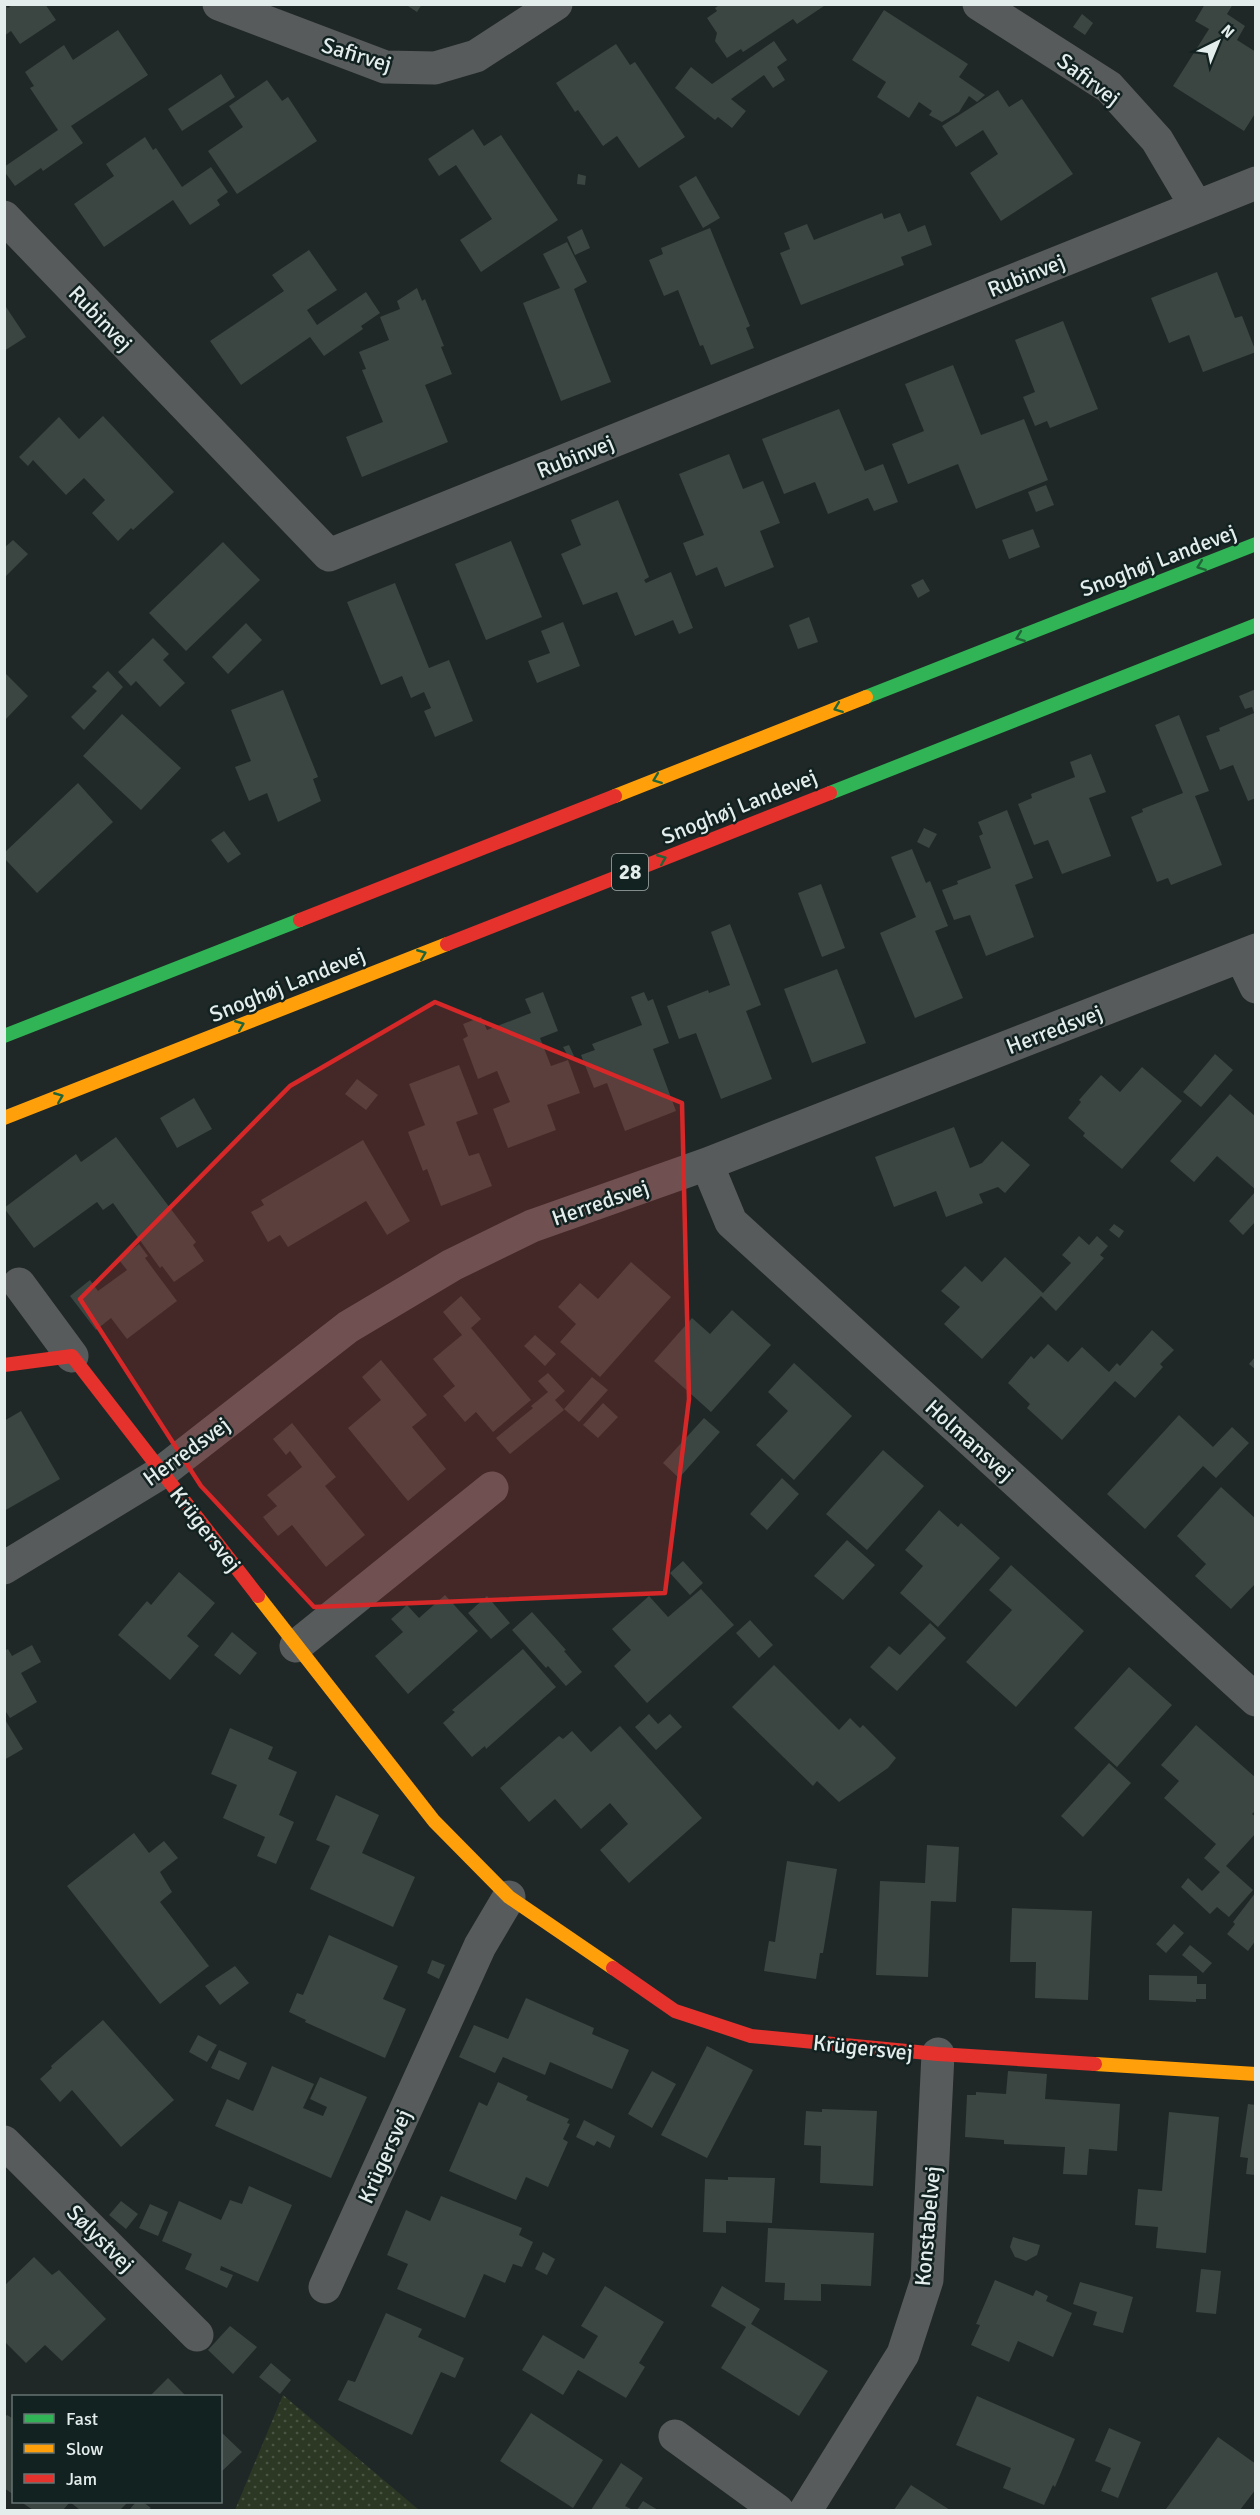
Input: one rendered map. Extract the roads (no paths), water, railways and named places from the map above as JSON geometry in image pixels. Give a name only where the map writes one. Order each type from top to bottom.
[{"type":"main road","name":"Snoghøj Landevej","points":[[4,1036],[1256,544]]},
{"type":"main road","name":"Snoghøj Landevej","points":[[4,1118],[1256,625]]},
{"type":"main road","name":"Krügersvej","points":[[72,1356],[434,1821],[508,1897],[675,2011],[751,2036],[938,2054],[1256,2074]]},
{"type":"main road","points":[[4,1365],[72,1356]]},
{"type":"street","name":"Safirvej","points":[[219,4],[385,67],[435,68],[476,56],[556,4]]},
{"type":"street","name":"Safirvej","points":[[979,4],[1108,87],[1157,140],[1196,206]]},
{"type":"street","name":"Rubinvej","points":[[4,217],[329,555],[1256,183]]},
{"type":"street","points":[[1248,953],[1256,987]]},
{"type":"street","name":"Herredsvej","points":[[4,1568],[162,1472],[348,1327],[452,1265],[532,1226],[707,1164],[1248,953]]},
{"type":"street","name":"Holmansvej","points":[[707,1164],[731,1222],[1256,1700]]},
{"type":"street","name":"Krügersvej","points":[[19,1284],[72,1356]]},
{"type":"street","points":[[296,1646],[492,1488]]},
{"type":"street","name":"Krügersvej","points":[[325,2287],[480,1946],[508,1897]]},
{"type":"street","name":"Konstabelvej","points":[[806,2511],[903,2354],[927,2280],[938,2054]]},
{"type":"street","name":"Sølystvej","points":[[4,2142],[197,2335]]},
{"type":"street","points":[[675,2436],[777,2511]]}]
